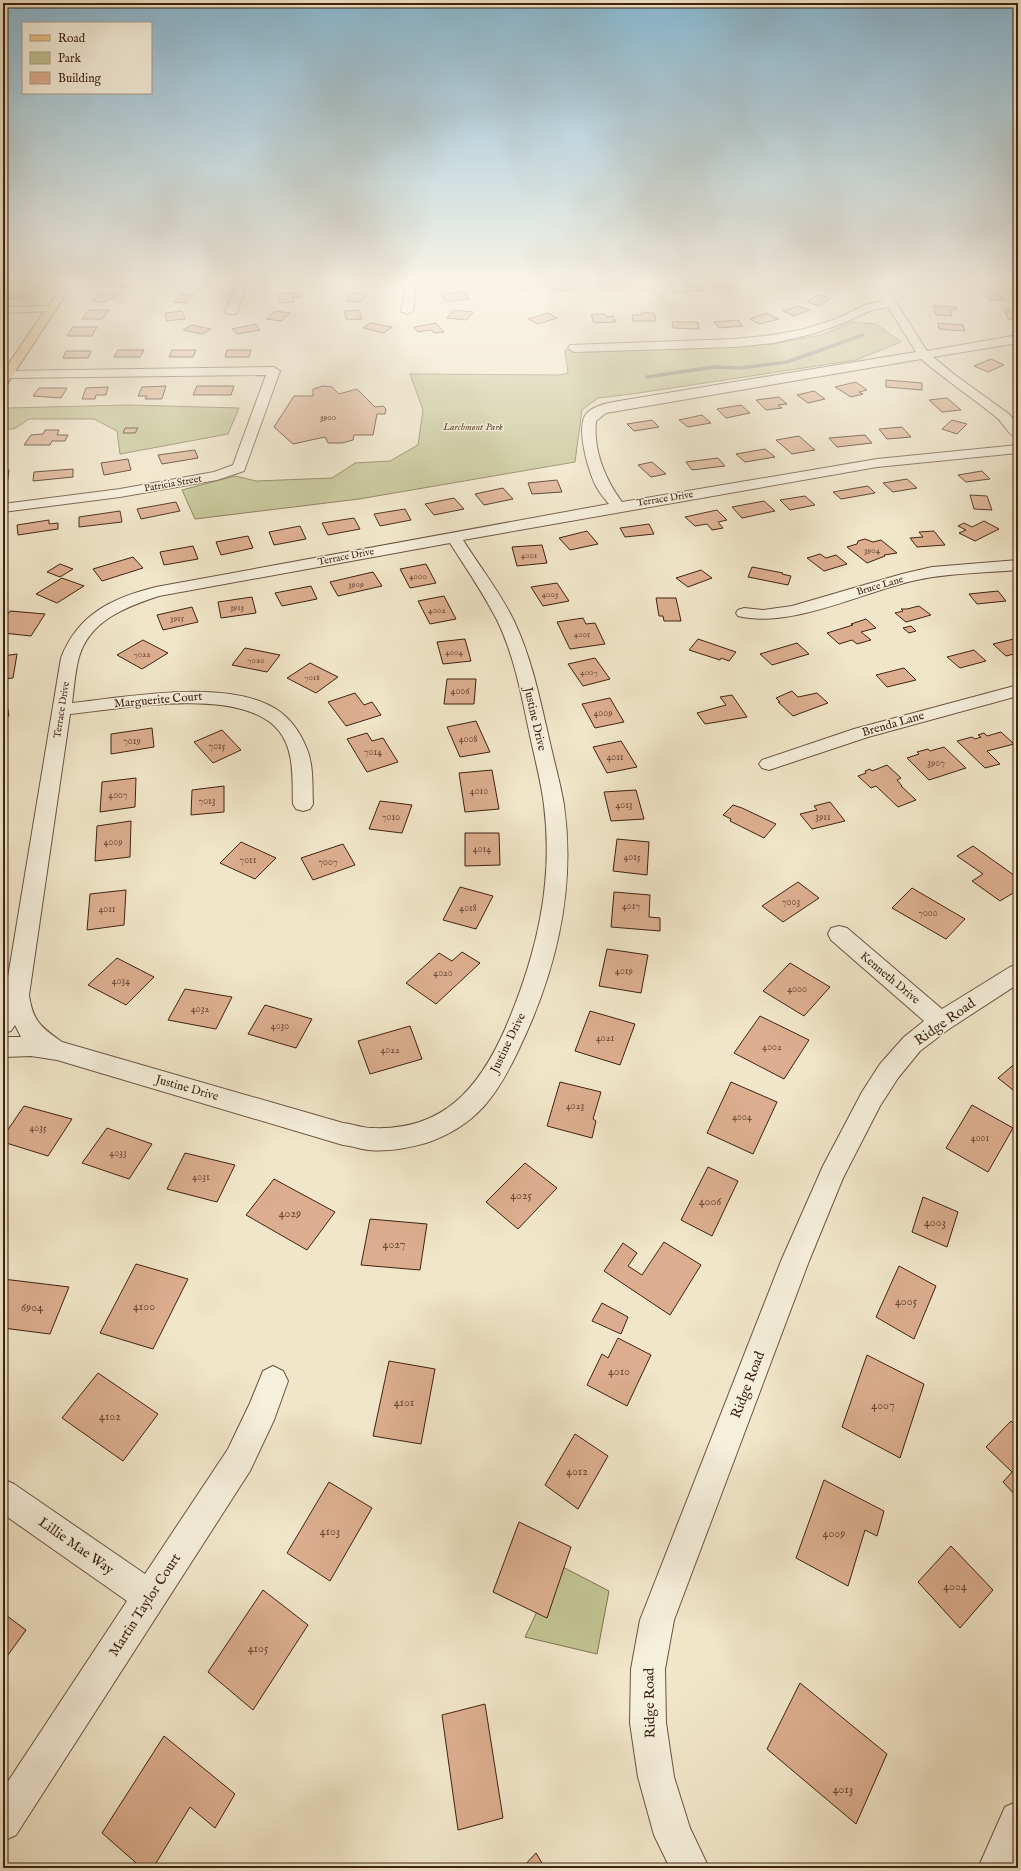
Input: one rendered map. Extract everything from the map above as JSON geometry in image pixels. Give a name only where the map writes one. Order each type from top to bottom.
[{"type":"main road","points":[[5,377],[12,366]]},
{"type":"street","points":[[618,507],[603,485],[592,448],[589,423],[592,416],[598,412],[608,408],[636,403],[856,366]]},
{"type":"street","points":[[937,366],[988,404],[1016,429]]},
{"type":"street","name":"Patricia Street","points":[[3,508],[155,487],[217,476],[239,468],[274,371],[5,377]]},
{"type":"street","name":"Terrace Drive","points":[[3,1024],[10,1013],[17,995],[73,647],[87,626],[108,610],[156,592],[453,536],[876,463],[1018,449]]},
{"type":"street","name":"Justine Drive","points":[[3,1047],[31,1046],[56,1050],[343,1134],[369,1139],[399,1138],[441,1126],[464,1111],[482,1092],[501,1064],[531,996],[542,965],[551,931],[557,890],[558,852],[554,808],[525,674],[504,617],[453,536]]},
{"type":"street","name":"Bruce Lane","points":[[744,613],[763,615],[794,611],[902,579],[932,572],[1018,565]]},
{"type":"street","name":"Brenda Lane","points":[[769,764],[861,733],[1018,690]]},
{"type":"street","name":"Marguerite Court","points":[[62,709],[189,696],[231,699],[250,705],[267,712],[280,722],[293,738],[299,753],[303,804]]},
{"type":"street","name":"Kenneth Drive","points":[[839,934],[941,1022]]},
{"type":"street","name":"Ridge Road","points":[[690,1868],[674,1835],[659,1789],[648,1723],[648,1669],[657,1620],[789,1278],[832,1174],[869,1104],[888,1071],[912,1044],[941,1022],[1018,973]]},
{"type":"street","points":[[17,995],[18,1011],[27,1028],[42,1042],[56,1050]]},
{"type":"street","name":"Martin Taylor Court","points":[[3,1822],[239,1460],[263,1409],[273,1381]]},
{"type":"street","name":"Lillie Mae Way","points":[[3,1495],[150,1597]]},
{"type":"street","points":[[996,1868],[1018,1820]]},
{"type":"green space","name":"Larchmont Park","points":[[567,366],[814,366],[598,398],[582,410],[575,462],[359,499],[195,519],[182,490],[235,476],[256,481],[332,478],[355,463],[390,461],[418,445],[423,410],[410,374],[560,375],[568,373]]},
{"type":"green space","points":[[129,405],[239,408],[228,434],[120,454],[117,431],[94,419],[29,419],[14,429],[3,429],[3,414],[7,408]]},
{"type":"green space","points":[[559,1565],[609,1591],[597,1654],[525,1637]]},
{"type":"building","points":[[975,366],[1001,366],[988,372]]},
{"type":"building","points":[[886,380],[922,383],[922,390],[886,387]]},
{"type":"building","points":[[856,382],[867,390],[859,392],[863,394],[851,397],[835,387]]},
{"type":"building","points":[[166,386],[162,399],[145,399],[147,396],[138,396],[142,387]]},
{"type":"building","points":[[197,386],[234,386],[231,395],[193,395]]},
{"type":"building","points":[[323,386],[332,387],[339,394],[357,389],[375,407],[383,406],[386,409],[385,414],[377,414],[373,435],[354,435],[353,440],[342,443],[328,443],[325,437],[293,444],[274,427],[294,396],[313,396],[313,389]]},
{"type":"building","points":[[108,387],[106,395],[96,395],[95,399],[82,399],[86,388]]},
{"type":"building","points":[[39,388],[67,388],[61,398],[33,396]]},
{"type":"building","points":[[814,391],[825,399],[808,403],[797,395]]},
{"type":"building","points":[[779,397],[787,404],[778,405],[782,408],[766,410],[756,400]]},
{"type":"building","points":[[947,398],[961,410],[942,412],[929,400]]},
{"type":"building","points":[[741,405],[750,413],[726,418],[717,409]]},
{"type":"building","points":[[702,415],[711,423],[688,427],[679,420]]},
{"type":"building","points":[[652,420],[659,427],[634,431],[627,424]]},
{"type":"building","points":[[952,420],[967,424],[957,434],[942,429]]},
{"type":"building","points":[[902,427],[911,437],[887,439],[879,429]]},
{"type":"building","points":[[125,428],[138,428],[135,433],[123,433]]},
{"type":"building","points":[[45,430],[59,430],[57,435],[68,435],[65,441],[52,441],[50,445],[24,445],[31,435],[43,434]]},
{"type":"building","points":[[865,435],[872,443],[837,447],[829,438]]},
{"type":"building","points":[[799,436],[815,450],[792,454],[776,440]]},
{"type":"building","points":[[765,449],[775,457],[745,462],[736,454]]},
{"type":"building","points":[[195,450],[198,458],[162,464],[158,455]]},
{"type":"building","points":[[718,458],[725,466],[692,470],[686,462]]},
{"type":"building","points":[[128,459],[131,470],[104,475],[101,463]]},
{"type":"building","points":[[652,462],[666,474],[651,477],[638,465]]},
{"type":"building","points":[[73,469],[73,477],[33,481],[34,472]]},
{"type":"building","points":[[3,470],[9,470],[7,486],[3,486]]},
{"type":"building","points":[[982,471],[990,479],[966,482],[958,475]]},
{"type":"building","points":[[907,479],[917,488],[893,492],[883,483]]},
{"type":"building","points":[[557,480],[562,492],[532,494],[528,483]]},
{"type":"building","points":[[868,486],[875,493],[841,499],[833,492]]},
{"type":"building","points":[[503,488],[513,499],[484,505],[475,494]]},
{"type":"building","points":[[970,495],[987,496],[992,510],[974,509]]},
{"type":"building","points":[[805,496],[815,505],[790,510],[780,500]]},
{"type":"building","points":[[454,498],[464,509],[434,515],[425,504]]},
{"type":"building","points":[[764,501],[775,511],[742,518],[732,507]]},
{"type":"building","points":[[176,502],[180,511],[141,519],[137,509]]},
{"type":"building","points":[[405,509],[411,520],[380,526],[374,514]]},
{"type":"building","points":[[717,510],[727,520],[718,522],[723,528],[712,530],[707,524],[695,526],[685,517]]},
{"type":"building","points":[[120,511],[122,522],[79,527],[79,517]]},
{"type":"building","points":[[354,518],[360,529],[328,535],[322,523]]},
{"type":"building","points":[[49,520],[49,524],[58,523],[58,529],[18,535],[17,525]]},
{"type":"building","points":[[984,521],[999,529],[975,541],[959,533],[966,530],[958,526],[964,523],[972,527]]},
{"type":"building","points":[[649,524],[654,534],[625,537],[620,528]]},
{"type":"building","points":[[300,526],[306,539],[274,545],[269,532]]},
{"type":"building","points":[[587,531],[598,544],[570,550],[559,538]]},
{"type":"building","points":[[934,531],[945,545],[917,547],[910,538],[923,537],[919,532]]},
{"type":"building","points":[[248,536],[253,548],[221,555],[216,542]]},
{"type":"building","points":[[865,539],[873,542],[881,540],[897,553],[884,555],[885,556],[867,563],[847,547],[857,544],[858,541]]},
{"type":"building","points":[[542,545],[547,563],[517,566],[512,547]]},
{"type":"building","points":[[193,546],[198,559],[164,565],[160,552]]},
{"type":"building","points":[[820,554],[826,558],[836,555],[847,564],[824,571],[807,558]]},
{"type":"building","points":[[133,557],[143,568],[102,581],[93,569]]},
{"type":"building","points":[[60,564],[73,569],[60,577],[47,572]]},
{"type":"building","points":[[426,564],[436,583],[410,588],[400,569]]},
{"type":"building","points":[[752,567],[791,576],[788,585],[748,577]]},
{"type":"building","points":[[701,570],[712,578],[688,587],[676,578]]},
{"type":"building","points":[[373,572],[382,586],[338,596],[330,582]]},
{"type":"building","points":[[62,578],[84,586],[57,603],[36,594]]},
{"type":"building","points":[[557,583],[569,601],[543,606],[531,587]]},
{"type":"building","points":[[311,586],[317,599],[282,606],[275,593]]},
{"type":"building","points":[[998,591],[1006,601],[977,604],[969,594]]},
{"type":"building","points":[[444,596],[456,619],[430,624],[418,601]]},
{"type":"building","points":[[252,597],[256,613],[221,618],[218,602]]},
{"type":"building","points":[[656,598],[676,598],[681,621],[664,621],[663,616],[659,616]]},
{"type":"building","points":[[919,606],[931,615],[906,622],[895,613],[903,611],[901,609]]},
{"type":"building","points":[[192,607],[198,622],[163,630],[157,615]]},
{"type":"building","points":[[10,611],[45,614],[31,636],[3,633],[3,621]]},
{"type":"building","points":[[583,618],[586,624],[595,623],[605,644],[570,649],[557,622]]},
{"type":"building","points":[[866,619],[876,628],[861,632],[871,640],[857,644],[852,640],[839,644],[827,633],[853,625],[851,624]]},
{"type":"building","points":[[911,626],[916,631],[909,633],[903,628]]},
{"type":"building","points":[[1018,638],[1018,653],[1006,656],[993,644]]},
{"type":"building","points":[[465,639],[471,661],[443,664],[437,642]]},
{"type":"building","points":[[698,639],[736,652],[729,661],[721,658],[720,660],[689,650]]},
{"type":"building","points":[[143,640],[168,653],[142,669],[117,655]]},
{"type":"building","points":[[797,643],[809,654],[772,665],[760,654]]},
{"type":"building","points":[[245,648],[280,655],[267,672],[232,665]]},
{"type":"building","points":[[974,650],[986,661],[960,668],[947,657]]},
{"type":"building","points":[[17,654],[13,678],[3,679],[3,656]]},
{"type":"building","points":[[595,658],[610,679],[583,686],[568,664]]},
{"type":"building","points":[[310,663],[338,677],[316,693],[287,678]]},
{"type":"building","points":[[904,668],[916,680],[887,687],[876,675]]},
{"type":"building","points":[[447,679],[476,679],[474,704],[444,704]]},
{"type":"building","points":[[792,691],[798,697],[817,693],[828,703],[793,716],[778,702],[780,702],[776,698]]},
{"type":"building","points":[[3,692],[5,692],[9,716],[3,717]]},
{"type":"building","points":[[355,693],[364,705],[372,702],[381,715],[346,726],[328,702]]},
{"type":"building","points":[[732,695],[747,717],[705,724],[697,713],[726,705],[720,697]]},
{"type":"building","points":[[610,698],[624,722],[595,728],[582,704]]},
{"type":"building","points":[[476,721],[490,752],[460,757],[447,727]]},
{"type":"building","points":[[152,728],[154,747],[111,754],[111,734]]},
{"type":"building","points":[[222,730],[241,750],[213,763],[194,742]]},
{"type":"building","points":[[1001,732],[1014,744],[987,751],[1000,764],[985,768],[957,741],[972,737],[975,739],[981,737],[978,735],[984,733],[987,736]]},
{"type":"building","points":[[367,733],[372,741],[383,738],[398,762],[367,772],[347,739]]},
{"type":"building","points":[[621,741],[637,767],[607,773],[593,747]]},
{"type":"building","points":[[944,747],[966,768],[929,780],[907,758],[919,754],[917,752],[928,749],[930,751]]},
{"type":"building","points":[[887,765],[901,778],[897,780],[901,786],[916,800],[898,807],[876,786],[871,788],[858,776],[866,773],[865,771],[870,769],[872,771]]},
{"type":"building","points":[[492,770],[499,809],[465,812],[459,773]]},
{"type":"building","points":[[136,778],[135,807],[100,812],[102,782]]},
{"type":"building","points":[[224,786],[224,812],[191,815],[192,790]]},
{"type":"building","points":[[636,790],[644,819],[611,821],[604,792]]},
{"type":"building","points":[[380,801],[412,805],[402,833],[369,829]]},
{"type":"building","points":[[830,802],[845,821],[812,829],[800,814],[817,810],[814,806]]},
{"type":"building","points":[[733,805],[776,824],[764,838],[730,821],[731,819],[723,815]]},
{"type":"building","points":[[131,821],[130,857],[95,861],[97,826]]},
{"type":"building","points":[[465,833],[499,833],[500,865],[465,866]]},
{"type":"building","points":[[617,839],[649,842],[647,875],[613,871]]},
{"type":"building","points":[[241,842],[276,858],[255,879],[220,863]]},
{"type":"building","points":[[343,844],[355,865],[313,880],[301,858]]},
{"type":"building","points":[[973,846],[1018,878],[1018,890],[1000,901],[972,881],[983,874],[957,856]]},
{"type":"building","points":[[798,882],[819,898],[783,922],[762,906]]},
{"type":"building","points":[[460,887],[493,896],[476,929],[443,920]]},
{"type":"building","points":[[912,888],[965,919],[946,939],[892,908]]},
{"type":"building","points":[[126,890],[124,925],[87,930],[90,894]]},
{"type":"building","points":[[614,892],[650,895],[649,917],[660,918],[660,931],[611,927]]},
{"type":"building","points":[[607,949],[648,955],[641,993],[599,986]]},
{"type":"building","points":[[462,952],[480,963],[436,1004],[406,983],[439,953],[452,961]]},
{"type":"building","points":[[117,958],[154,977],[126,1005],[88,985]]},
{"type":"building","points":[[790,963],[830,987],[804,1016],[763,991]]},
{"type":"building","points":[[185,989],[232,997],[216,1029],[168,1020]]},
{"type":"building","points":[[265,1005],[312,1019],[296,1048],[248,1034]]},
{"type":"building","points":[[590,1011],[635,1024],[620,1065],[575,1051]]},
{"type":"building","points":[[760,1016],[809,1040],[784,1079],[734,1053]]},
{"type":"building","points":[[410,1026],[422,1059],[370,1074],[358,1041]]},
{"type":"building","points":[[1018,1061],[1018,1094],[998,1078]]},
{"type":"building","points":[[560,1082],[601,1092],[593,1119],[596,1121],[592,1138],[547,1126]]},
{"type":"building","points":[[731,1082],[777,1102],[753,1154],[707,1133]]},
{"type":"building","points":[[972,1105],[1013,1128],[988,1172],[946,1148]]},
{"type":"building","points":[[24,1106],[72,1119],[48,1156],[3,1142],[3,1137]]},
{"type":"building","points":[[107,1128],[152,1144],[129,1179],[82,1163]]},
{"type":"building","points":[[185,1153],[235,1165],[217,1202],[167,1189]]},
{"type":"building","points":[[525,1163],[557,1188],[518,1229],[486,1202]]},
{"type":"building","points":[[708,1167],[738,1181],[712,1236],[681,1220]]},
{"type":"building","points":[[274,1179],[335,1212],[307,1250],[246,1215]]},
{"type":"building","points":[[923,1197],[958,1212],[947,1247],[912,1232]]},
{"type":"building","points":[[370,1219],[427,1224],[420,1270],[361,1265]]},
{"type":"building","points":[[664,1242],[701,1265],[670,1315],[604,1271],[623,1243],[637,1253],[628,1266],[642,1275]]},
{"type":"building","points":[[136,1264],[188,1279],[153,1349],[100,1333]]},
{"type":"building","points":[[899,1266],[936,1286],[914,1339],[876,1317]]},
{"type":"building","points":[[3,1279],[69,1287],[50,1334],[3,1328]]},
{"type":"building","points":[[602,1303],[628,1317],[621,1334],[592,1321]]},
{"type":"building","points":[[618,1338],[651,1355],[627,1406],[587,1385],[602,1354],[608,1358]]},
{"type":"building","points":[[867,1355],[924,1384],[900,1458],[842,1427]]},
{"type":"building","points":[[389,1361],[435,1369],[421,1444],[373,1436]]},
{"type":"building","points":[[98,1373],[158,1414],[123,1461],[62,1418]]},
{"type":"building","points":[[1011,1421],[1018,1428],[1018,1498],[1003,1482],[1012,1472],[986,1447]]},
{"type":"building","points":[[575,1434],[608,1456],[578,1509],[545,1485]]},
{"type":"building","points":[[824,1480],[884,1511],[877,1536],[865,1530],[848,1586],[796,1558]]},
{"type":"building","points":[[329,1482],[372,1508],[330,1581],[287,1553]]},
{"type":"building","points":[[519,1522],[571,1547],[547,1618],[493,1592]]},
{"type":"building","points":[[951,1546],[993,1590],[960,1628],[918,1582]]},
{"type":"building","points":[[263,1590],[308,1625],[253,1710],[208,1672]]},
{"type":"building","points":[[3,1613],[26,1630],[3,1662]]},
{"type":"building","points":[[800,1683],[887,1754],[856,1824],[767,1749]]},
{"type":"building","points":[[485,1704],[503,1818],[458,1830],[442,1715]]},
{"type":"building","points":[[164,1736],[235,1794],[215,1828],[190,1807],[153,1868],[142,1868],[102,1833]]},
{"type":"building","points":[[536,1853],[545,1868],[522,1868]]},
{"type":"waterway","points":[[647,377],[714,367],[740,368],[753,366]]}]
